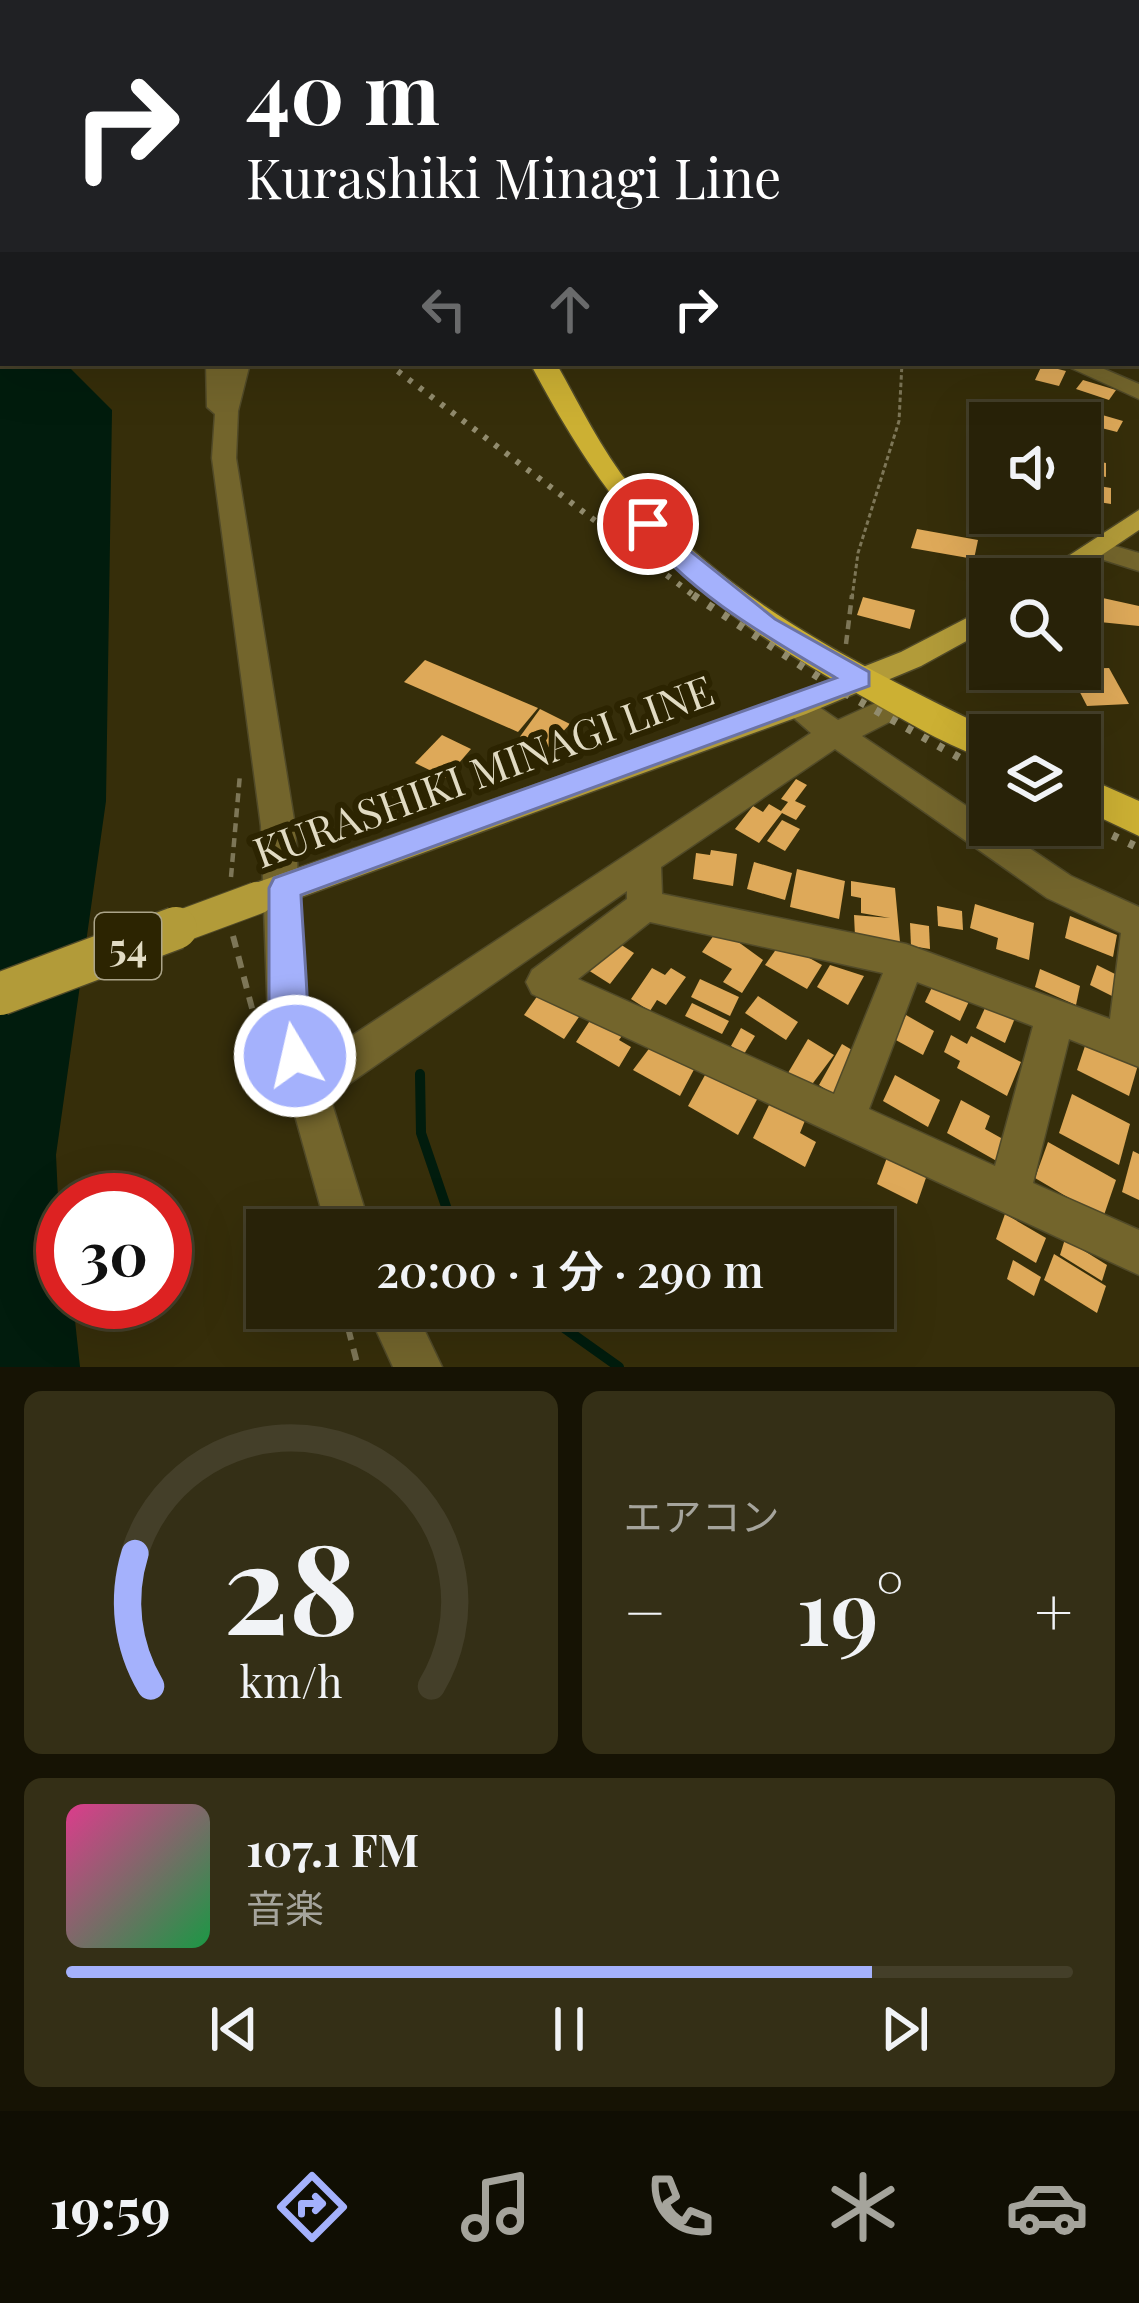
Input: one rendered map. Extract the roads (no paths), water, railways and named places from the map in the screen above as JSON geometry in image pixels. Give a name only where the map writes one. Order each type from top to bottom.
[{"type":"highway","points":[[545,366],[622,495],[674,553],[766,625],[969,736]]},
{"type":"highway","points":[[1101,801],[1139,820]]},
{"type":"main road","points":[[1079,558],[1139,518]]},
{"type":"main road","name":"KURASHIKI MINAGI LINE","points":[[0,994],[796,706],[849,673],[911,659],[969,627]]},
{"type":"street","points":[[218,366],[227,411],[224,458],[257,661],[271,893],[287,1019],[344,1209]]},
{"type":"street","points":[[1079,366],[1139,392]]},
{"type":"street","points":[[1094,548],[1139,562]]},
{"type":"street","points":[[307,1089],[836,736],[902,702]]},
{"type":"street","points":[[796,706],[1059,887],[1139,924]]},
{"type":"street","points":[[643,862],[646,906]]},
{"type":"street","points":[[1139,934],[1133,1046],[906,961],[646,906],[545,982],[1010,1190],[1139,1253]]},
{"type":"street","points":[[845,1118],[906,961]]},
{"type":"street","points":[[1010,1190],[1055,1016]]},
{"type":"street","points":[[399,1329],[418,1367]]},
{"type":"waterway","points":[[420,1074],[421,1133],[447,1209]]},
{"type":"waterway","points":[[566,1329],[619,1367]]},
{"type":"railway","points":[[391,366],[693,595]]},
{"type":"railway","points":[[693,595],[829,684],[969,763]]},
{"type":"railway","points":[[693,595],[697,598]]},
{"type":"railway","points":[[1101,830],[1139,848]]}]
